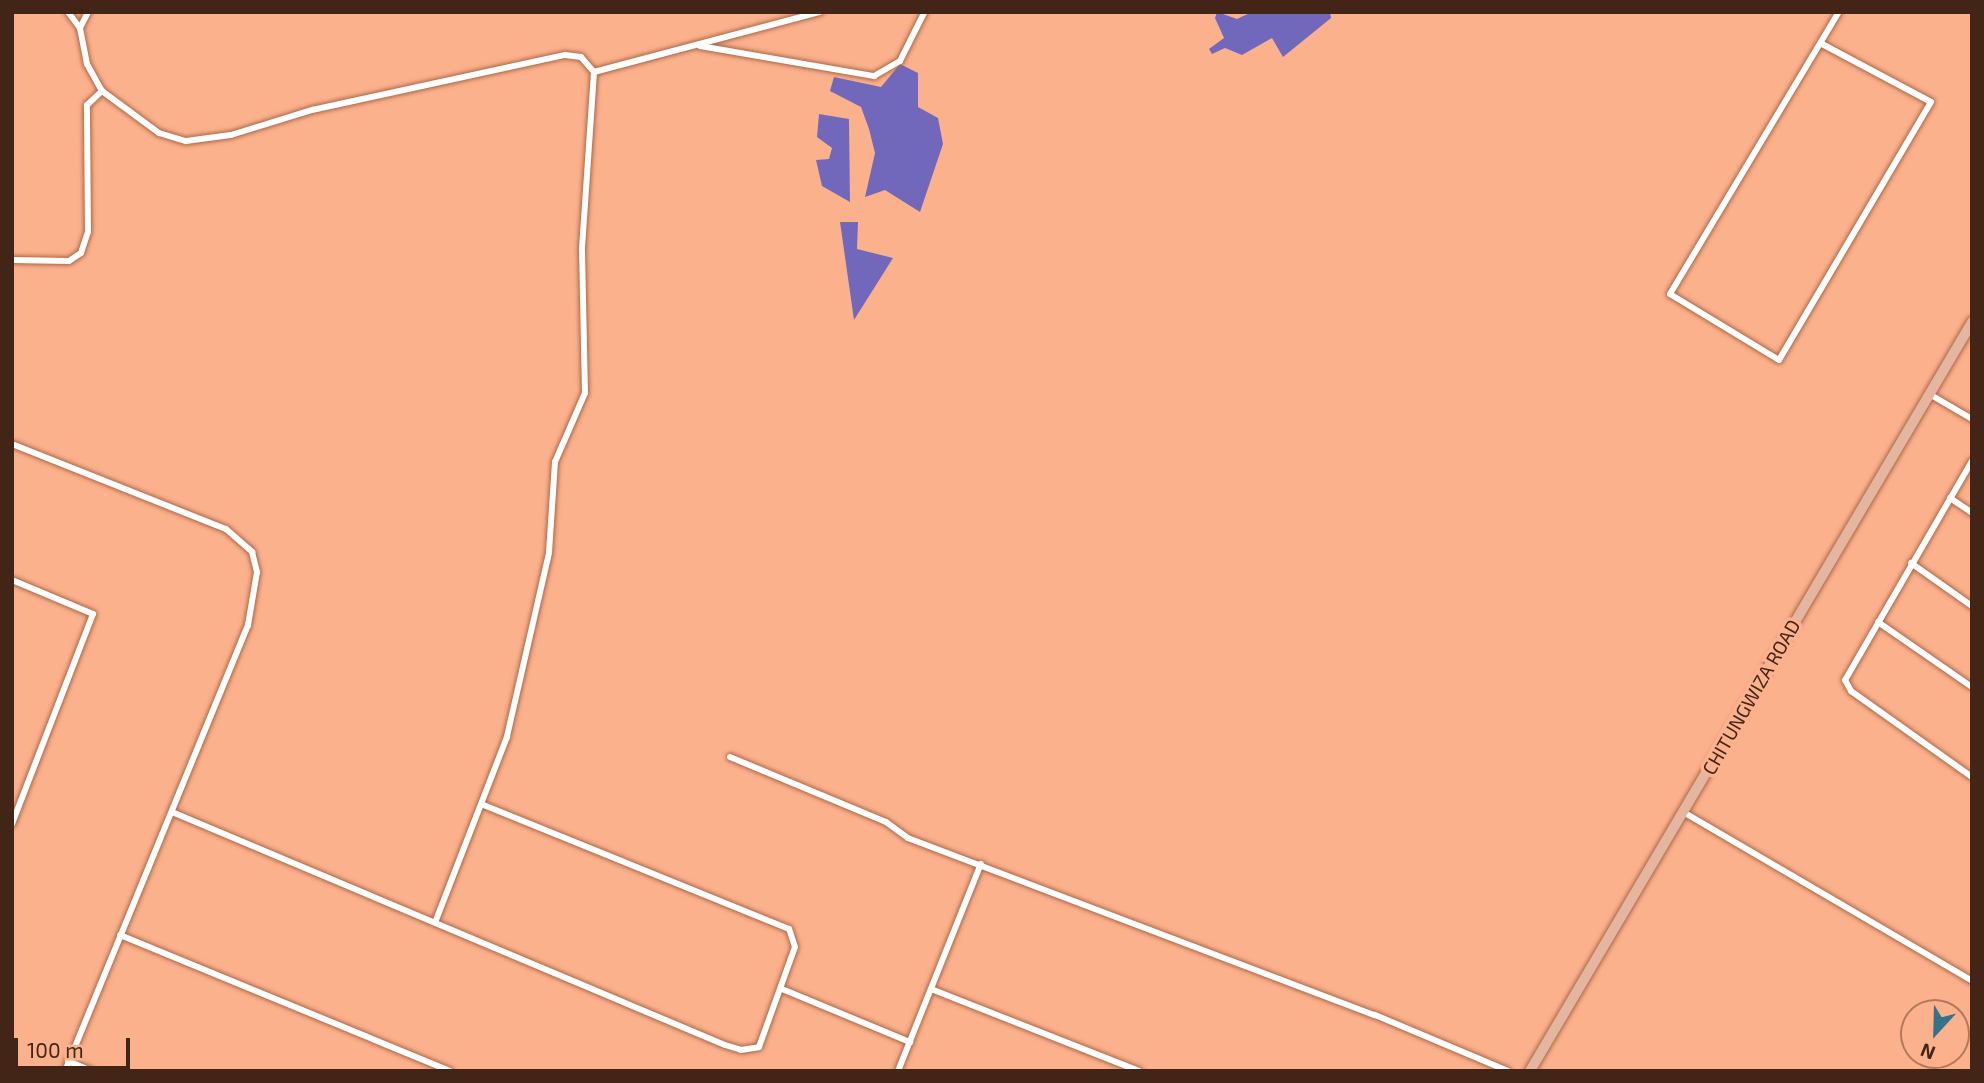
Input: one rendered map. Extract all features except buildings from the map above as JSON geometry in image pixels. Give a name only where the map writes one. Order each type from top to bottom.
[{"type":"main road","name":"CHITUNGWIZA ROAD","points":[[1530,1071],[1685,813],[1852,521],[1931,395],[1972,322]]},
{"type":"street","points":[[68,12],[79,28],[87,64],[102,91],[159,133],[200,141],[366,98],[565,55],[581,57],[594,72],[582,250],[585,393],[555,461],[550,553],[507,737],[484,805],[435,923]]},
{"type":"street","points":[[79,28],[88,12]]},
{"type":"street","points":[[594,72],[820,12]]},
{"type":"street","points":[[700,46],[874,76],[900,61],[924,13],[917,12]]},
{"type":"street","points":[[1822,44],[1931,102],[1779,360],[1670,294],[1839,12]]},
{"type":"street","points":[[12,260],[69,261],[80,253],[88,232],[87,105],[102,91]]},
{"type":"street","points":[[1931,395],[1972,419]]},
{"type":"street","points":[[12,444],[226,529],[252,552],[257,572],[248,625],[65,1071]]},
{"type":"street","points":[[1972,461],[1847,674],[1847,688],[1972,776]]},
{"type":"street","points":[[1950,498],[1972,513]]},
{"type":"street","points":[[1911,564],[1972,606]]},
{"type":"street","points":[[12,580],[93,614],[12,824]]},
{"type":"street","points":[[1878,622],[1972,687]]},
{"type":"street","points":[[730,757],[886,822],[908,838],[1376,1015],[1508,1071]]},
{"type":"street","points":[[172,812],[741,1050],[754,1049],[762,1042],[795,947],[789,929],[484,805]]},
{"type":"street","points":[[1685,813],[1972,981]]},
{"type":"street","points":[[898,1071],[981,864]]},
{"type":"street","points":[[120,935],[450,1071]]},
{"type":"street","points":[[782,989],[910,1042]]},
{"type":"street","points":[[931,989],[1139,1071]]},
{"type":"street","points":[[68,1061],[91,1071]]},
{"type":"shaded area","points":[[1217,12],[1237,19],[1252,12],[1330,12],[1331,18],[1283,57],[1272,38],[1242,55],[1225,48],[1212,54],[1209,49],[1224,38],[1215,18]]},
{"type":"shaded area","points":[[900,64],[918,73],[918,107],[938,118],[943,144],[920,212],[885,190],[865,197],[875,153],[869,129],[861,107],[830,91],[834,77],[881,87]]},
{"type":"shaded area","points":[[819,114],[849,119],[850,202],[822,186],[816,160],[829,159],[832,148],[817,137]]},
{"type":"shaded area","points":[[840,222],[858,222],[857,249],[893,258],[854,320]]}]
